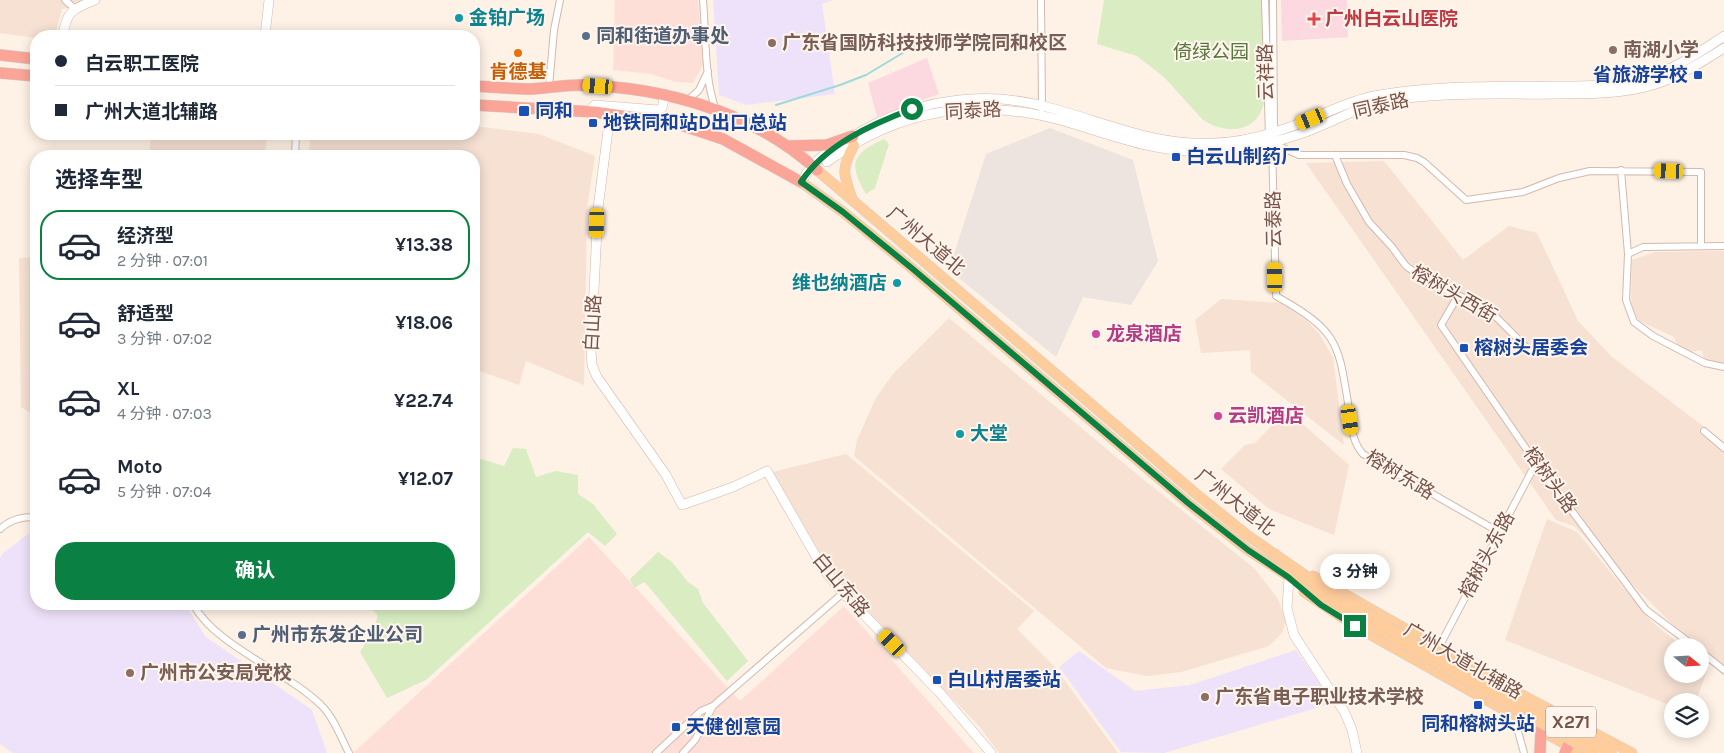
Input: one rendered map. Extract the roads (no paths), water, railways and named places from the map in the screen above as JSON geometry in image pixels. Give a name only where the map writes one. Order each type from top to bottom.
[{"type":"highway","points":[[0,55],[30,58]]},
{"type":"highway","points":[[0,73],[30,76]]},
{"type":"highway","name":"广州大道北","points":[[480,86],[523,89],[590,86],[665,95],[717,111],[758,128],[788,146],[814,168]]},
{"type":"highway","name":"广州大道北","points":[[480,105],[588,112],[659,120],[701,131],[739,147],[801,182]]},
{"type":"highway","points":[[788,146],[827,145],[854,141]]},
{"type":"highway","points":[[1540,753],[1541,730],[1551,710]]},
{"type":"highway","points":[[1566,749],[1577,725]]},
{"type":"main road","points":[[64,30],[65,21],[74,8],[95,0]]},
{"type":"main road","points":[[266,30],[269,0]]},
{"type":"main road","name":"同泰路","points":[[801,182],[814,168],[854,141],[903,112],[947,101],[1005,99],[1125,132],[1174,142],[1216,143],[1271,132],[1300,123],[1353,101],[1403,91],[1446,87],[1594,85],[1633,81],[1671,67],[1724,36]]},
{"type":"main road","name":"同泰路","points":[[1042,110],[1136,143],[1168,149],[1221,150],[1272,143],[1303,133],[1357,109],[1397,100],[1436,96],[1589,94],[1641,88],[1675,76],[1724,48]]},
{"type":"main road","points":[[588,112],[595,105],[658,110],[662,108],[665,95]]},
{"type":"main road","name":"白山路","points":[[610,115],[598,208],[592,365],[609,396],[666,475],[682,504],[734,487],[767,471]]},
{"type":"main road","points":[[854,141],[844,165],[844,172],[855,204]]},
{"type":"main road","name":"广州大道北","points":[[814,168],[1195,494],[1291,573]]},
{"type":"main road","name":"广州大道北","points":[[801,182],[843,212],[908,265],[1167,486],[1237,542],[1291,573]]},
{"type":"main road","points":[[908,265],[915,256]]},
{"type":"main road","name":"白山东路","points":[[767,471],[808,545],[843,593],[940,693],[991,753]]},
{"type":"main road","points":[[1357,753],[1352,730],[1345,712],[1294,635],[1287,608],[1291,573],[1594,753]]},
{"type":"main road","name":"广州大道北辅路","points":[[1291,573],[1333,586],[1511,689],[1632,753]]},
{"type":"main road","name":"广州大道北辅路","points":[[1291,573],[1334,614],[1541,730],[1566,749],[1581,753]]},
{"type":"main road","points":[[1315,588],[1612,753]]},
{"type":"main road","points":[[1501,707],[1511,689]]},
{"type":"street","points":[[65,0],[74,8]]},
{"type":"street","points":[[549,87],[553,40],[560,0]]},
{"type":"street","points":[[703,0],[708,69],[712,95],[717,111]]},
{"type":"street","points":[[1041,0],[1042,110]]},
{"type":"street","name":"云祥路","points":[[1265,0],[1271,132]]},
{"type":"street","name":"云祥路","points":[[1271,132],[1273,0]]},
{"type":"street","points":[[687,101],[699,90],[708,69]]},
{"type":"street","name":"云泰路","points":[[1271,132],[1276,296]]},
{"type":"street","points":[[1272,143],[1299,155],[1404,155],[1418,158],[1466,200],[1523,192],[1559,178],[1590,171],[1701,172],[1701,246]]},
{"type":"street","name":"榕树头西街","points":[[1335,155],[1347,184],[1369,222],[1392,247],[1406,266],[1431,284],[1479,304],[1493,314],[1532,352]]},
{"type":"street","points":[[1621,170],[1628,254],[1626,300],[1634,322],[1653,336],[1705,363],[1724,367]]},
{"type":"street","points":[[1628,254],[1643,247],[1724,246]]},
{"type":"street","name":"榕树东路","points":[[1276,296],[1307,314],[1330,336],[1341,363],[1354,441],[1363,454],[1499,532]]},
{"type":"street","name":"榕树头路","points":[[1458,296],[1442,325],[1536,463],[1646,610],[1683,638]]},
{"type":"street","points":[[1704,431],[1724,448]]},
{"type":"street","name":"榕树头东路","points":[[1439,647],[1536,463]]},
{"type":"street","points":[[0,529],[8,522],[23,517],[30,518]]},
{"type":"street","points":[[656,753],[701,711],[713,706],[843,593]]},
{"type":"street","points":[[198,610],[212,629],[293,683],[323,707],[349,753]]},
{"type":"street","points":[[1709,658],[1724,670]]},
{"type":"street","points":[[683,753],[695,740],[713,706]]},
{"type":"street","points":[[1501,707],[1516,724],[1524,753]]},
{"type":"waterway","points":[[776,105],[866,75],[916,45],[946,41]]},
{"type":"place","name":"金铂广场","points":[[459,18]]},
{"type":"place","name":"广州白云山医院","points":[[1314,19]]},
{"type":"place","name":"同和街道办事处","points":[[586,36]]},
{"type":"place","name":"广东省国防科技技师学院同和校区","points":[[772,43]]},
{"type":"place","name":"南湖小学","points":[[1613,50]]},
{"type":"place","name":"肯德基","points":[[518,53]]},
{"type":"place","name":"省旅游学校","points":[[1698,75]]},
{"type":"place","name":"同和","points":[[524,111]]},
{"type":"place","name":"地铁同和站D出口总站","points":[[593,123]]},
{"type":"place","name":"白云山制药厂","points":[[1176,157]]},
{"type":"place","name":"维也纳酒店","points":[[897,283]]},
{"type":"place","name":"龙泉酒店","points":[[1096,334]]},
{"type":"place","name":"榕树头居委会","points":[[1464,348]]},
{"type":"place","name":"云凯酒店","points":[[1218,416]]},
{"type":"place","name":"大堂","points":[[960,434]]},
{"type":"place","name":"广州市东发企业公司","points":[[242,635]]},
{"type":"place","name":"广州市公安局党校","points":[[130,673]]},
{"type":"place","name":"白山村居委站","points":[[937,680]]},
{"type":"place","name":"广东省电子职业技术学校","points":[[1205,697]]},
{"type":"place","name":"同和榕树头站","points":[[1478,705]]},
{"type":"place","name":"天健创意园","points":[[676,727]]},
{"type":"park label","name":"倚绿公园","points":[[1211,52]]}]
